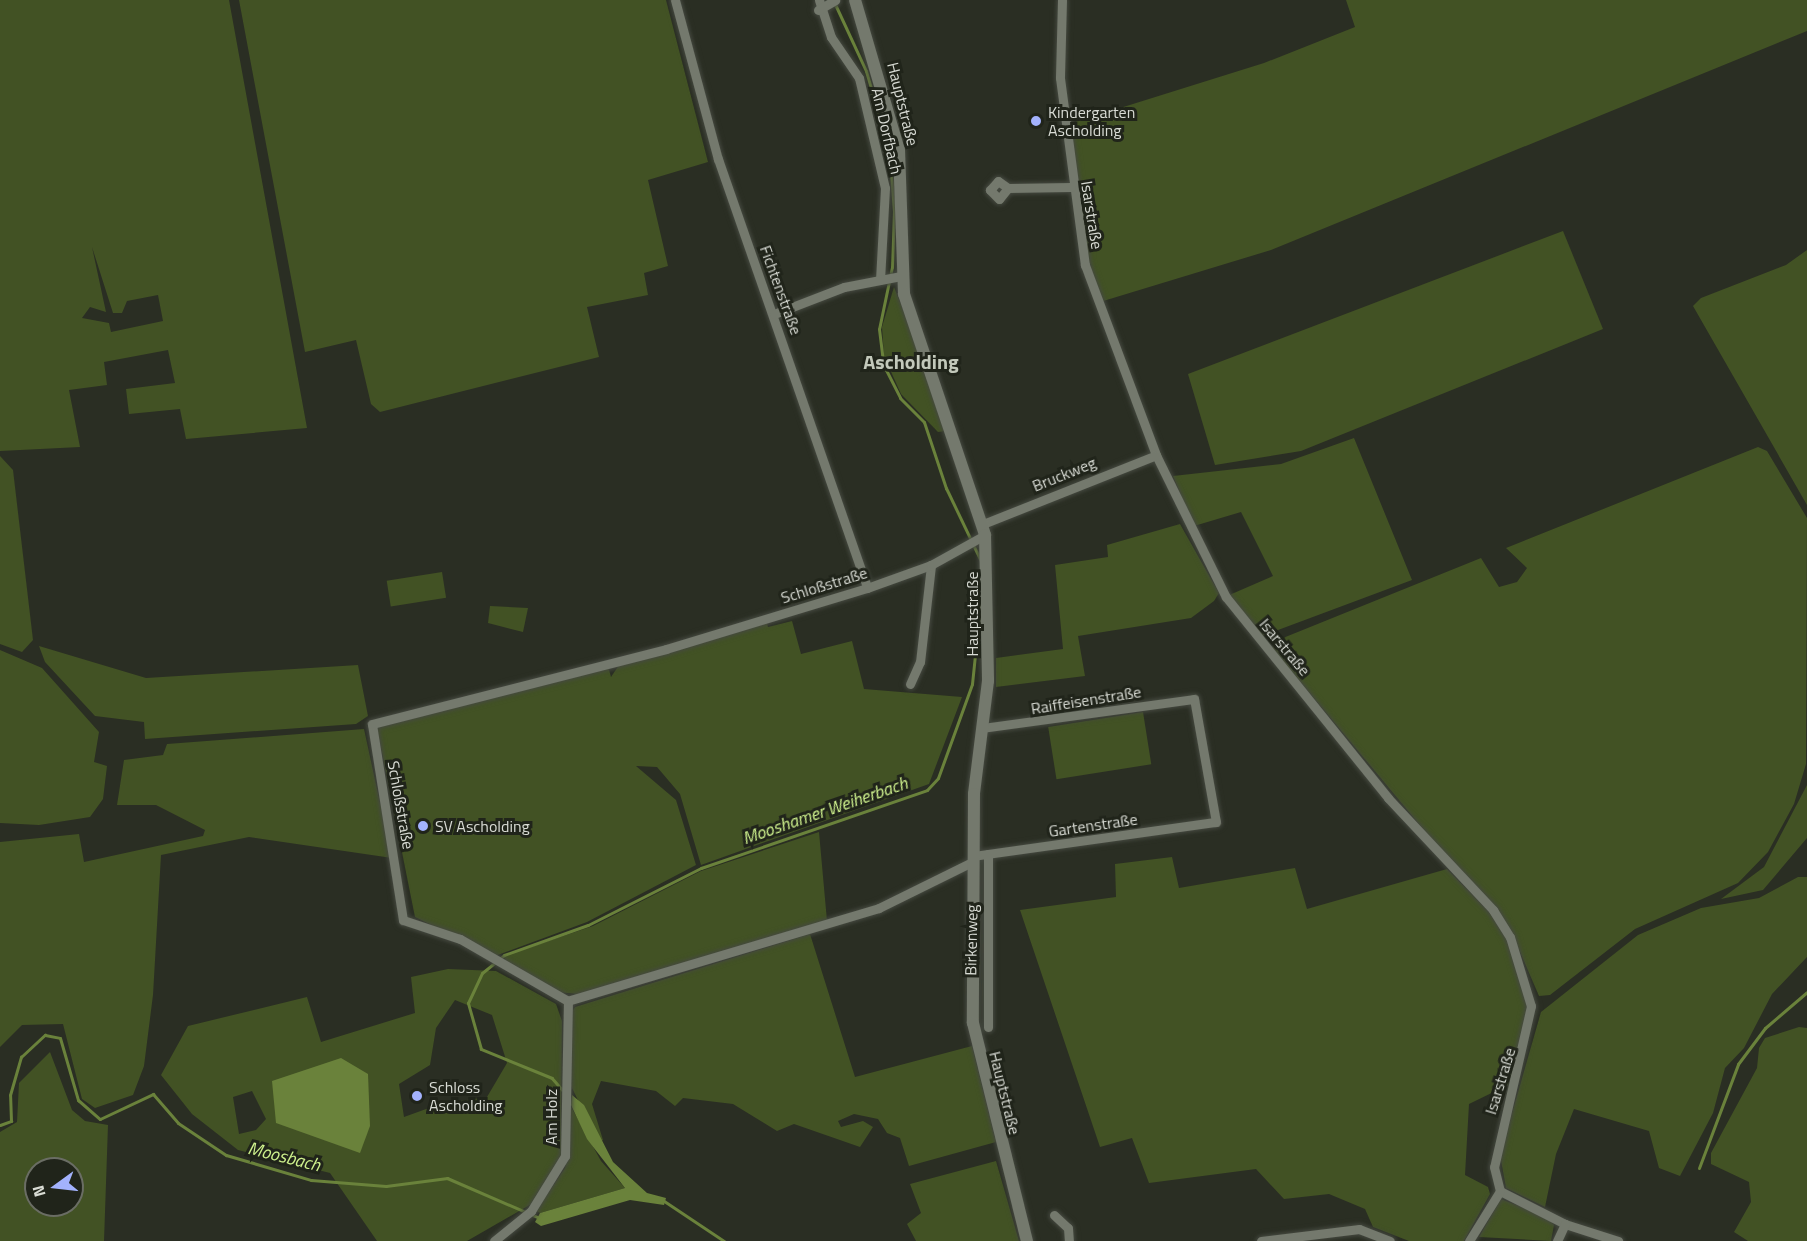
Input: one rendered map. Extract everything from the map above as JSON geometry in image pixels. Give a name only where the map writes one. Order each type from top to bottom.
[{"type":"main road","name":"Hauptstraße","points":[[855,0],[899,150],[890,278],[978,536],[989,623],[973,859],[976,1048],[1027,1241]]},
{"type":"street","name":"Fichtenstraße","points":[[675,0],[718,159],[774,314],[867,588]]},
{"type":"street","name":"Isarstraße","points":[[1062,0],[1060,78],[1071,187],[1097,309],[1156,455],[1226,597],[1388,798],[1493,910],[1510,937],[1531,1006],[1494,1167],[1500,1191]]},
{"type":"street","points":[[819,5],[832,2]]},
{"type":"street","name":"Am Dorfbach","points":[[819,5],[859,78],[885,188],[890,278]]},
{"type":"street","points":[[1008,188],[1071,187]]},
{"type":"street","points":[[774,314],[890,278]]},
{"type":"street","name":"Bruckweg","points":[[978,536],[1156,455]]},
{"type":"street","name":"Schloßstraße","points":[[568,1000],[460,939],[403,920],[372,724],[666,649],[867,588],[931,565],[978,536]]},
{"type":"street","points":[[910,684],[920,662],[931,565]]},
{"type":"street","name":"Raiffeisenstraße","points":[[982,728],[1194,699],[1216,822]]},
{"type":"street","name":"Gartenstraße","points":[[973,859],[988,854],[1216,822]]},
{"type":"street","name":"Birkenweg","points":[[988,854],[988,1027]]},
{"type":"street","points":[[568,1000],[858,915],[973,859]]},
{"type":"street","name":"Am Holz","points":[[494,1241],[528,1214],[565,1156],[568,1000]]},
{"type":"street","points":[[1469,1241],[1500,1191],[1564,1224],[1618,1241]]},
{"type":"street","points":[[1054,1215],[1068,1228],[1069,1241]]},
{"type":"street","points":[[1557,1241],[1564,1224]]},
{"type":"street","points":[[1261,1241],[1359,1229],[1390,1241]]},
{"type":"shaded area","points":[[0,0],[229,0],[307,428],[186,439],[180,409],[129,414],[126,389],[175,383],[168,350],[104,362],[107,385],[69,390],[80,447],[0,451]],"holes":[[[92,247],[113,313],[122,313],[127,301],[158,295],[163,321],[111,332],[109,323],[82,318],[90,307],[106,312]]]},
{"type":"shaded area","points":[[239,0],[666,0],[708,162],[648,180],[668,266],[644,273],[648,295],[587,307],[599,357],[380,412],[371,404],[356,340],[305,352]]},
{"type":"shaded area","points":[[1346,0],[1807,0],[1807,31],[1271,250],[1100,302],[1087,252],[1069,124],[1264,63],[1355,27]]},
{"type":"shaded area","points":[[1563,231],[1603,329],[1301,451],[1215,465],[1188,374]]},
{"type":"shaded area","points":[[1807,250],[1807,505],[1693,306],[1701,298],[1786,265]]},
{"type":"shaded area","points":[[894,287],[950,428],[945,431],[938,432],[901,394],[884,356],[882,327]]},
{"type":"shaded area","points":[[1354,438],[1412,580],[1262,636],[1227,596],[1273,576],[1241,512],[1194,526],[1173,476],[1281,464]]},
{"type":"shaded area","points":[[1758,447],[1767,451],[1807,518],[1806,764],[1794,804],[1768,852],[1738,883],[1635,929],[1550,995],[1539,996],[1514,938],[1273,649],[1273,642],[1481,558],[1499,587],[1517,582],[1527,568],[1506,548]]},
{"type":"shaded area","points":[[0,456],[13,470],[33,640],[22,652],[0,644]]},
{"type":"shaded area","points":[[1180,524],[1219,593],[1214,601],[1191,618],[1078,636],[1085,676],[996,687],[996,658],[1063,649],[1055,565],[1108,557],[1107,545]]},
{"type":"shaded area","points":[[442,572],[446,598],[391,606],[387,581]]},
{"type":"shaded area","points":[[490,606],[528,608],[523,632],[488,623]]},
{"type":"shaded area","points":[[766,620],[768,627],[792,621],[801,654],[852,641],[864,689],[962,697],[929,784],[701,865],[680,794],[657,767],[636,766],[676,800],[696,865],[587,922],[495,956],[415,917],[377,728],[608,666],[611,677],[619,665]]},
{"type":"shaded area","points":[[39,646],[146,678],[358,665],[368,716],[356,724],[145,739],[144,722],[95,716],[45,662]]},
{"type":"shaded area","points":[[0,650],[42,668],[99,732],[94,762],[107,766],[103,799],[90,817],[39,825],[0,823]]},
{"type":"shaded area","points":[[1143,712],[1151,764],[1056,779],[1048,727]]},
{"type":"shaded area","points":[[364,729],[392,858],[249,837],[161,855],[153,995],[144,1066],[133,1095],[95,1108],[82,1099],[63,1024],[22,1025],[0,1047],[0,842],[79,834],[84,862],[203,836],[205,830],[156,805],[117,805],[124,760],[163,755],[167,744]]},
{"type":"shaded area","points":[[1807,785],[1807,838],[1763,890],[1721,899],[1764,867]]},
{"type":"shaded area","points":[[819,832],[827,921],[577,994],[558,992],[506,963],[504,956],[593,926],[701,871]]},
{"type":"shaded area","points":[[1172,857],[1179,888],[1295,868],[1307,909],[1447,869],[1490,913],[1508,939],[1527,997],[1526,1023],[1508,1085],[1469,1104],[1465,1175],[1488,1187],[1490,1194],[1464,1241],[1409,1241],[1373,1227],[1365,1209],[1329,1194],[1284,1199],[1256,1169],[1149,1183],[1132,1138],[1100,1147],[1020,910],[1116,897],[1115,864]]},
{"type":"shaded area","points":[[1798,877],[1807,877],[1807,957],[1772,994],[1744,1048],[1725,1068],[1713,1113],[1680,1176],[1659,1168],[1649,1131],[1574,1109],[1556,1154],[1545,1207],[1506,1188],[1500,1155],[1541,1012],[1638,935],[1701,908],[1759,898]]},
{"type":"shaded area","points":[[810,934],[855,1077],[972,1046],[996,1142],[909,1166],[900,1138],[887,1133],[878,1119],[854,1114],[838,1121],[841,1127],[863,1121],[873,1127],[860,1147],[794,1124],[777,1131],[733,1104],[683,1098],[675,1106],[656,1091],[601,1081],[592,1104],[603,1140],[599,1143],[570,1084],[570,1015],[575,1007]]},
{"type":"shaded area","points":[[448,969],[496,971],[556,1004],[562,1021],[561,1156],[535,1202],[467,1241],[377,1241],[330,1173],[238,1150],[192,1114],[161,1075],[188,1026],[307,997],[321,1042],[415,1013],[411,977]],"holes":[[[455,1000],[492,1015],[507,1063],[487,1097],[440,1104],[404,1117],[399,1084],[430,1065],[436,1028]],[[252,1091],[266,1119],[256,1130],[239,1134],[233,1097]]]},
{"type":"shaded area","points":[[1799,1027],[1807,1028],[1807,1241],[1748,1241],[1734,1232],[1751,1202],[1749,1182],[1711,1164],[1711,1153],[1757,1068],[1759,1048],[1765,1038]]},
{"type":"shaded area","points":[[50,1052],[72,1110],[85,1121],[108,1125],[104,1241],[0,1241],[0,1132],[17,1122],[19,1083]]},
{"type":"shaded area","points":[[341,1058],[368,1074],[370,1126],[360,1153],[276,1123],[272,1081]]},
{"type":"shaded area","points":[[572,1095],[584,1105],[613,1162],[647,1193],[666,1198],[664,1205],[630,1200],[541,1226],[535,1222],[540,1213],[625,1188],[587,1139],[571,1105]]},
{"type":"shaded area","points":[[569,1103],[601,1161],[625,1188],[540,1213],[536,1211],[565,1168],[570,1149]]},
{"type":"shaded area","points":[[996,1161],[1019,1241],[916,1241],[907,1224],[921,1213],[910,1184]]},
{"type":"shaded area","points":[[1501,1199],[1547,1217],[1554,1225],[1551,1241],[1479,1237]]},
{"type":"waterway","name":"Mooshamer Weiherbach","points":[[834,2],[866,71],[889,149],[894,211],[892,267],[879,329],[883,364],[900,398],[924,422],[946,488],[981,561]]},
{"type":"waterway","name":"Mooshamer Weiherbach","points":[[564,1092],[552,1078],[481,1049],[468,1003],[482,973],[504,955],[588,925],[701,868],[927,790],[938,778],[972,684],[981,597]]},
{"type":"waterway","points":[[1699,1168],[1738,1064],[1765,1028],[1807,992]]},
{"type":"waterway","name":"Moosbach","points":[[0,1125],[11,1121],[10,1095],[21,1057],[45,1035],[60,1038],[78,1100],[100,1119],[153,1094],[178,1123],[226,1155],[311,1180],[386,1186],[447,1178],[537,1217]]},
{"type":"waterway","name":"Moosbach","points":[[661,1199],[724,1241]]},
{"type":"place","name":"Kindergarten Ascholding","points":[[1036,121]]},
{"type":"place","name":"SV Ascholding","points":[[423,826]]},
{"type":"place","name":"Schloss Ascholding","points":[[417,1096]]},
{"type":"district","name":"Ascholding","points":[[911,361]]}]
